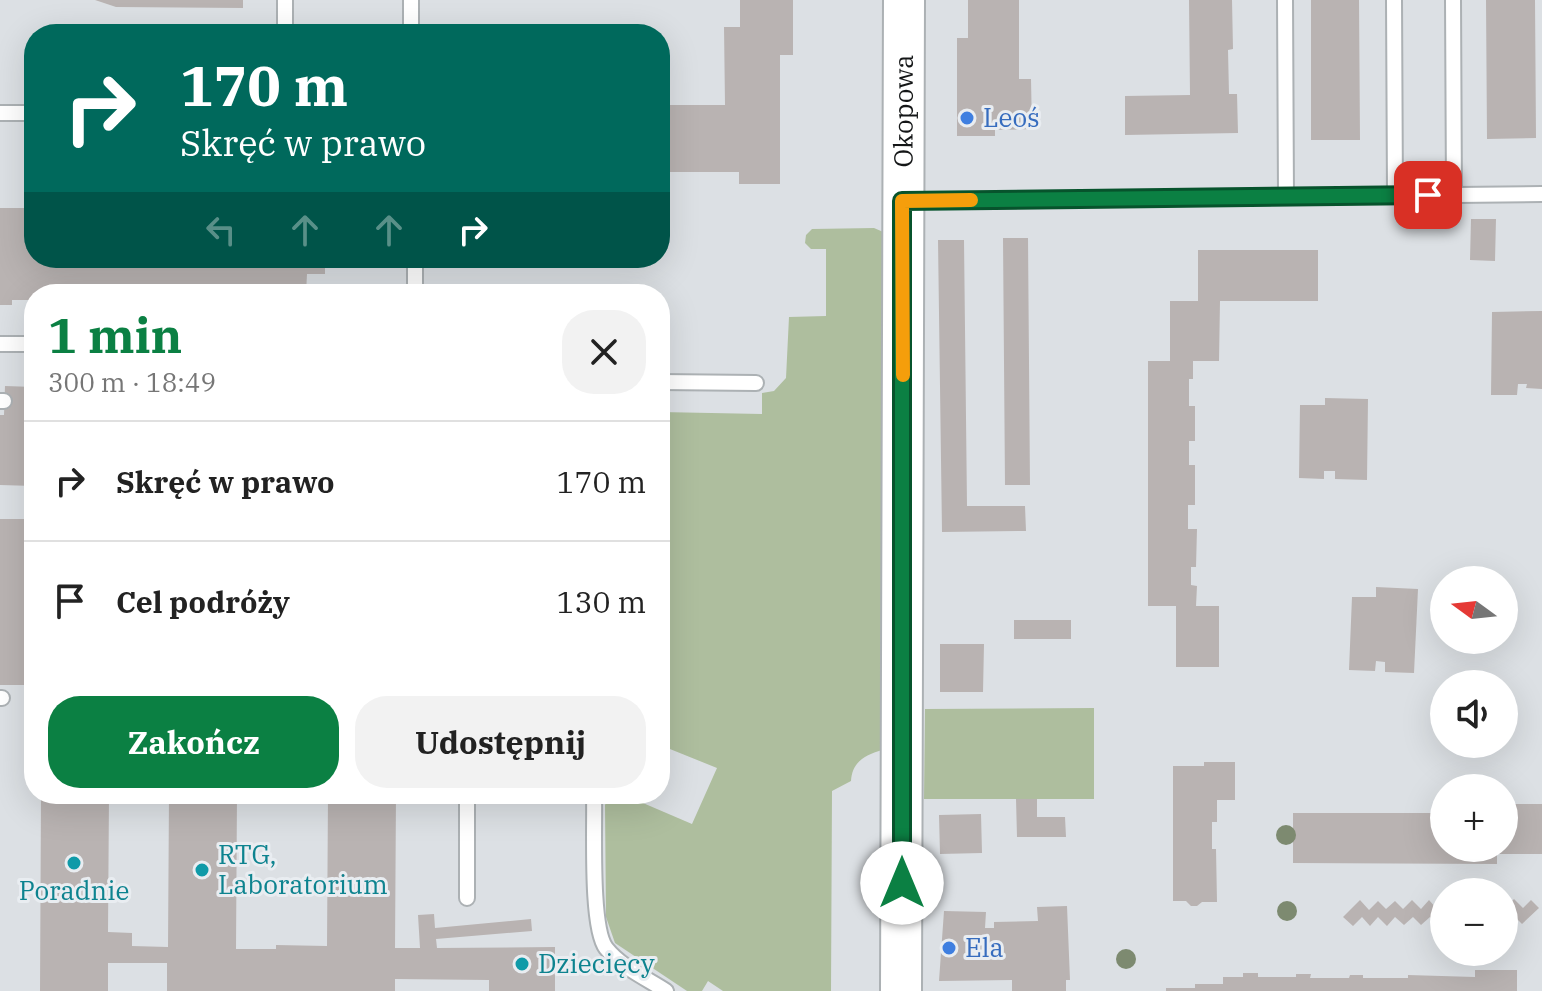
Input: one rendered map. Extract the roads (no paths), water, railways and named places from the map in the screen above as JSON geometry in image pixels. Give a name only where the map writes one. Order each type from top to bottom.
[{"type":"street","name":"Okopowa","points":[[901,991],[904,0]]},
{"type":"lane","points":[[285,0],[285,24]]},
{"type":"lane","points":[[411,0],[411,24]]},
{"type":"lane","points":[[1285,0],[1286,196]]},
{"type":"lane","points":[[1394,0],[1395,195]]},
{"type":"lane","points":[[1453,0],[1454,195]]},
{"type":"lane","points":[[0,113],[24,113]]},
{"type":"lane","points":[[902,201],[1542,194]]},
{"type":"lane","points":[[0,344],[24,344]]},
{"type":"lane","points":[[670,382],[756,383]]},
{"type":"lane","points":[[467,804],[467,898]]},
{"type":"lane","points":[[594,804],[598,926],[604,946],[622,964],[666,991]]},
{"type":"place","name":"Leoś","points":[[967,118]]},
{"type":"place","name":"Poradnie","points":[[74,863]]},
{"type":"place","name":"RTG, Laboratorium","points":[[202,870]]},
{"type":"place","name":"Ela","points":[[949,948]]},
{"type":"place","name":"Dziecięcy","points":[[522,964]]}]
